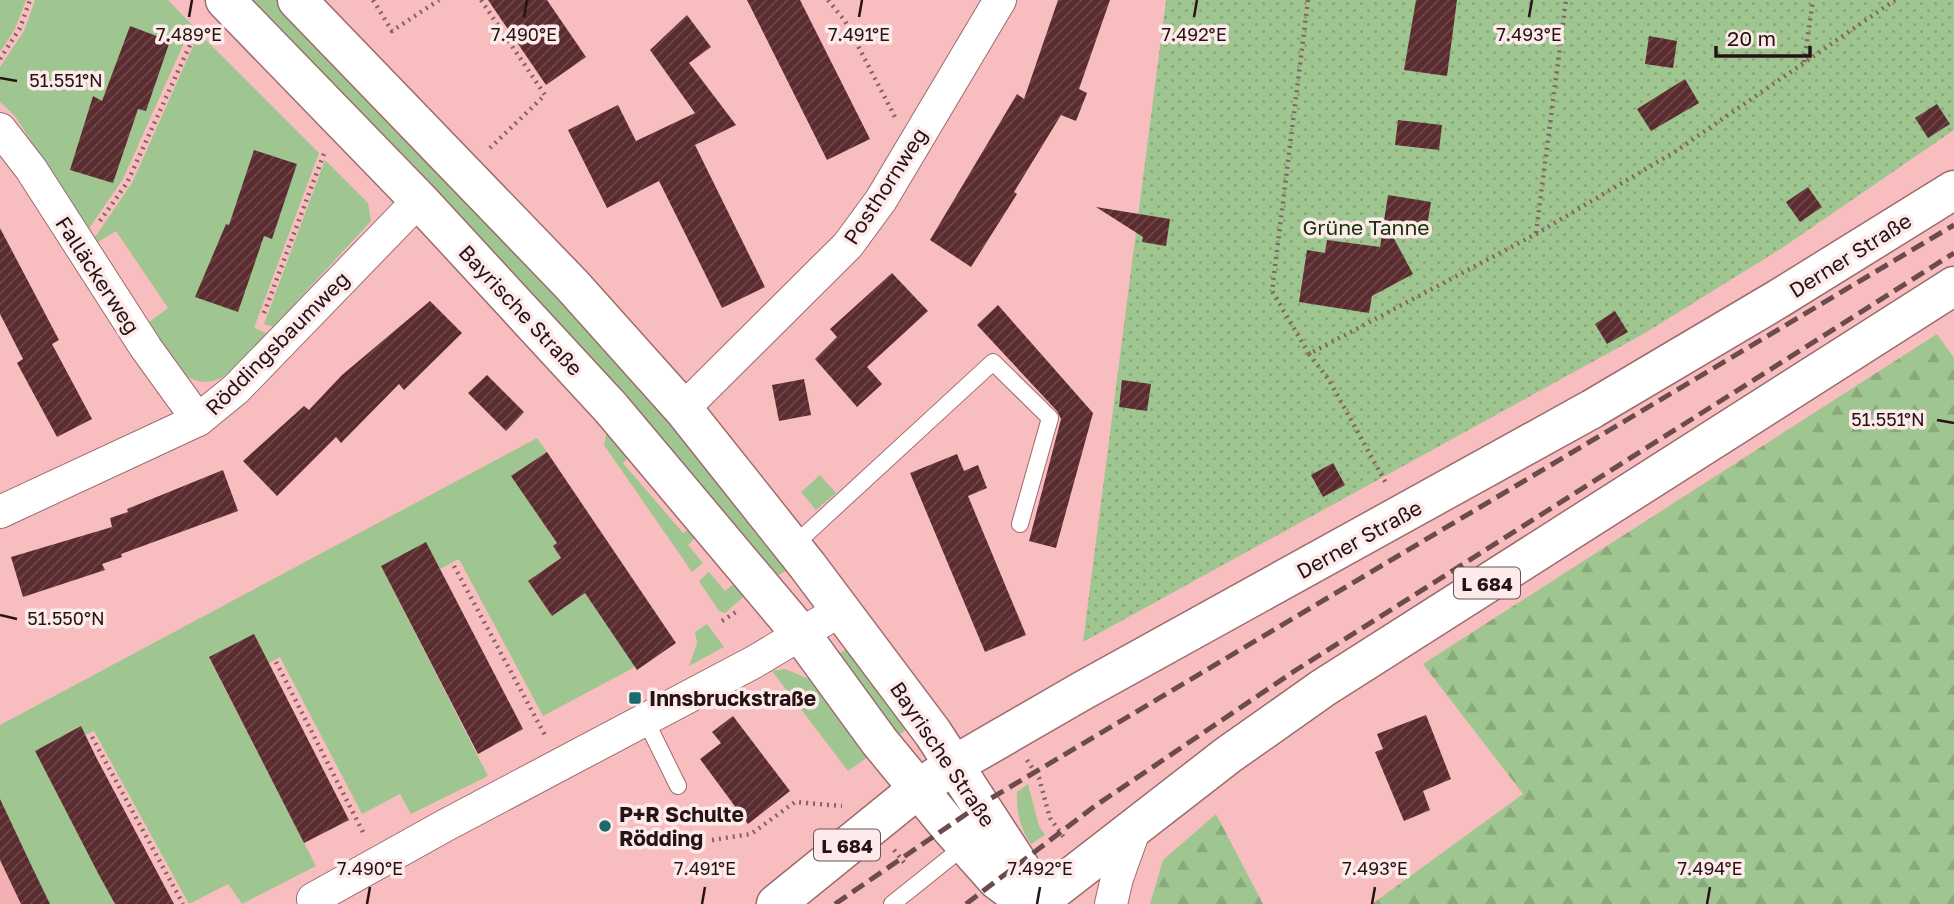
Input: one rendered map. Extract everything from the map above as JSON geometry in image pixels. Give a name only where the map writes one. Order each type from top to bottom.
[{"type":"main road","name":"Bayrische Straße","points":[[297,0],[572,285],[683,409],[841,610],[954,765],[979,835]]},
{"type":"main road","name":"Bayrische Straße","points":[[214,10],[338,116],[611,408],[801,634],[879,741],[919,788],[1019,865],[1032,904]]},
{"type":"main road","name":"Derner Straße","points":[[776,904],[919,788],[954,765],[1082,691],[1592,409],[1779,299],[1954,190]]},
{"type":"main road","name":"L 684","points":[[1032,904],[1323,688],[1954,286]]},
{"type":"street","name":"Posthornweg","points":[[683,409],[848,245],[880,200],[1000,0]]},
{"type":"street","name":"Falläckerweg","points":[[0,129],[146,348],[198,420]]},
{"type":"street","name":"Röddingsbaumweg","points":[[0,512],[198,420],[236,389],[419,200]]},
{"type":"street","points":[[312,902],[379,862],[646,721],[841,610]]},
{"type":"street","points":[[1111,904],[1117,878],[1136,825]]},
{"type":"lane","points":[[792,547],[993,362],[1050,418],[1020,524]]},
{"type":"lane","points":[[646,721],[678,786]]},
{"type":"lane","points":[[892,904],[979,835]]},
{"type":"path","points":[[0,59],[20,28],[30,0]]},
{"type":"path","points":[[373,0],[392,31]]},
{"type":"path","points":[[384,37],[439,0]]},
{"type":"path","points":[[481,0],[545,95],[490,148]]},
{"type":"path","points":[[828,0],[845,21],[911,148]]},
{"type":"path","points":[[1308,0],[1272,290],[1308,354],[1329,380],[1389,489]]},
{"type":"path","points":[[1536,234],[1566,0]]},
{"type":"path","points":[[1804,63],[1813,0]]},
{"type":"path","points":[[1308,354],[1536,234],[1676,151],[1895,0]]},
{"type":"path","points":[[80,246],[127,183],[214,10]]},
{"type":"path","points":[[286,337],[259,326],[338,116]]},
{"type":"path","points":[[454,565],[561,765]]},
{"type":"path","points":[[276,662],[379,862]]},
{"type":"path","points":[[92,737],[183,904]]},
{"type":"path","points":[[1031,766],[1040,778],[1050,818],[1065,838]]},
{"type":"path","points":[[712,840],[751,834],[795,802],[843,806]]},
{"type":"shaded area","points":[[0,824],[50,904],[0,904]]},
{"type":"green space","points":[[0,0],[26,0],[15,29],[0,52]]},
{"type":"green space","points":[[35,0],[168,0],[192,25],[123,179],[88,230],[15,116],[0,102],[0,67],[24,31]]},
{"type":"green space","points":[[241,0],[284,0],[556,283],[789,569],[774,578]]},
{"type":"green space","name":"Grüne Tanne","points":[[1166,0],[1954,0],[1954,130],[1782,248],[1645,333],[1083,642]]},
{"type":"green space","points":[[199,33],[319,153],[254,328],[266,333],[232,370],[211,381],[199,381],[187,376],[167,351],[149,322],[168,308],[116,231],[95,244],[93,240],[132,183]]},
{"type":"green space","points":[[325,160],[368,203],[371,221],[273,327],[264,324]]},
{"type":"green space","points":[[1937,334],[1954,358],[1954,904],[1372,904],[1523,794],[1423,664]]},
{"type":"green space","points":[[607,430],[629,457],[623,463],[683,533],[691,527],[699,534],[688,545],[703,563],[692,572],[604,445]]},
{"type":"green space","points":[[537,438],[547,452],[512,476],[557,543],[553,547],[561,558],[528,581],[552,616],[585,593],[635,667],[543,716],[459,559],[440,569],[426,543],[381,566],[488,776],[411,814],[400,794],[362,814],[280,657],[269,663],[209,658],[316,866],[242,904],[228,884],[189,904],[94,731],[85,735],[81,727],[35,751],[115,904],[50,904],[0,824],[0,725]]},
{"type":"green space","points":[[820,475],[836,493],[816,510],[801,492]]},
{"type":"green space","points":[[709,572],[725,591],[739,580],[748,593],[725,613],[719,611],[699,581]]},
{"type":"green space","points":[[707,624],[724,647],[689,666],[697,643],[695,632]]},
{"type":"green space","points":[[845,650],[861,665],[909,727],[897,737],[839,654]]},
{"type":"green space","points":[[785,669],[816,682],[872,754],[848,771],[772,671]]},
{"type":"green space","points":[[1028,784],[1039,826],[1045,835],[1031,844],[1021,826],[1017,799],[1017,792]]},
{"type":"green space","points":[[1216,814],[1263,904],[1150,904],[1163,860]]},
{"type":"building","points":[[488,0],[547,0],[586,57],[546,85]]},
{"type":"building","points":[[747,0],[800,0],[870,139],[827,160]]},
{"type":"building","points":[[1058,0],[1110,0],[1079,89],[1087,93],[1076,121],[1061,115],[1014,192],[1017,194],[971,267],[930,240],[1017,94],[1024,99]]},
{"type":"building","points":[[1416,0],[1457,0],[1447,76],[1404,70]]},
{"type":"building","points":[[687,15],[711,47],[689,63],[736,125],[695,145],[765,287],[722,308],[659,181],[607,208],[568,130],[618,105],[636,141],[695,113],[650,50]]},
{"type":"building","points":[[130,26],[170,41],[146,111],[138,109],[113,183],[70,170],[93,96],[102,101]]},
{"type":"building","points":[[1649,36],[1677,41],[1673,68],[1645,64]]},
{"type":"building","points":[[1685,79],[1699,103],[1651,131],[1637,109]]},
{"type":"building","points":[[1937,104],[1950,124],[1928,138],[1915,118]]},
{"type":"building","points":[[1398,120],[1442,125],[1439,150],[1395,145]]},
{"type":"building","points":[[254,150],[297,164],[272,239],[264,236],[238,312],[195,297],[226,224],[229,225]]},
{"type":"building","points":[[1808,187],[1822,207],[1800,222],[1786,202]]},
{"type":"building","points":[[1388,195],[1431,202],[1427,226],[1384,220]]},
{"type":"building","points":[[1096,207],[1170,219],[1166,246],[1142,242],[1143,237]]},
{"type":"building","points":[[1384,220],[1413,274],[1372,296],[1369,313],[1299,302],[1307,250],[1325,253],[1327,240],[1380,247]]},
{"type":"building","points":[[0,228],[59,340],[52,344],[92,419],[57,437],[17,363],[23,359],[0,314]]},
{"type":"building","points":[[892,273],[928,311],[867,367],[882,384],[857,407],[815,359],[837,337],[830,329]]},
{"type":"building","points":[[430,301],[462,333],[404,390],[399,384],[341,443],[336,437],[277,496],[243,461],[304,406],[309,410],[342,375]]},
{"type":"building","points":[[998,305],[1093,413],[1056,548],[1029,541],[1061,419],[1057,411],[977,325]]},
{"type":"building","points":[[1615,311],[1628,332],[1607,344],[1595,324]]},
{"type":"building","points":[[487,375],[524,412],[506,431],[468,393]]},
{"type":"building","points":[[804,379],[811,415],[779,421],[772,385]]},
{"type":"building","points":[[1122,380],[1151,384],[1147,411],[1119,407]]},
{"type":"building","points":[[547,452],[676,643],[637,670],[585,593],[552,616],[528,581],[561,558],[553,546],[557,543],[511,476]]},
{"type":"building","points":[[957,454],[964,471],[978,465],[987,488],[968,496],[1026,635],[985,652],[910,473]]},
{"type":"building","points":[[1333,463],[1345,485],[1323,497],[1311,475]]},
{"type":"building","points":[[223,470],[238,511],[121,554],[122,557],[102,564],[105,570],[23,597],[11,557],[112,527],[110,518],[128,512],[127,509]]},
{"type":"building","points":[[426,542],[523,729],[478,754],[381,566]]},
{"type":"building","points":[[254,634],[349,820],[304,843],[209,657]]},
{"type":"building","points":[[1426,715],[1451,779],[1423,791],[1430,810],[1404,821],[1375,752],[1383,749],[1377,734]]},
{"type":"building","points":[[733,716],[790,791],[748,824],[700,759],[721,743],[712,732]]},
{"type":"building","points":[[81,726],[174,904],[115,904],[99,875],[35,751]]},
{"type":"building","points":[[0,799],[50,904],[21,904],[0,860]]},
{"type":"railway","points":[[835,904],[978,806],[1954,225]]},
{"type":"railway","points":[[966,904],[1095,806],[1296,670],[1954,253]]},
{"type":"place","name":"Innsbruckstraße","points":[[635,698]]},
{"type":"place","name":"P+R Schulte Rödding","points":[[605,826]]}]
